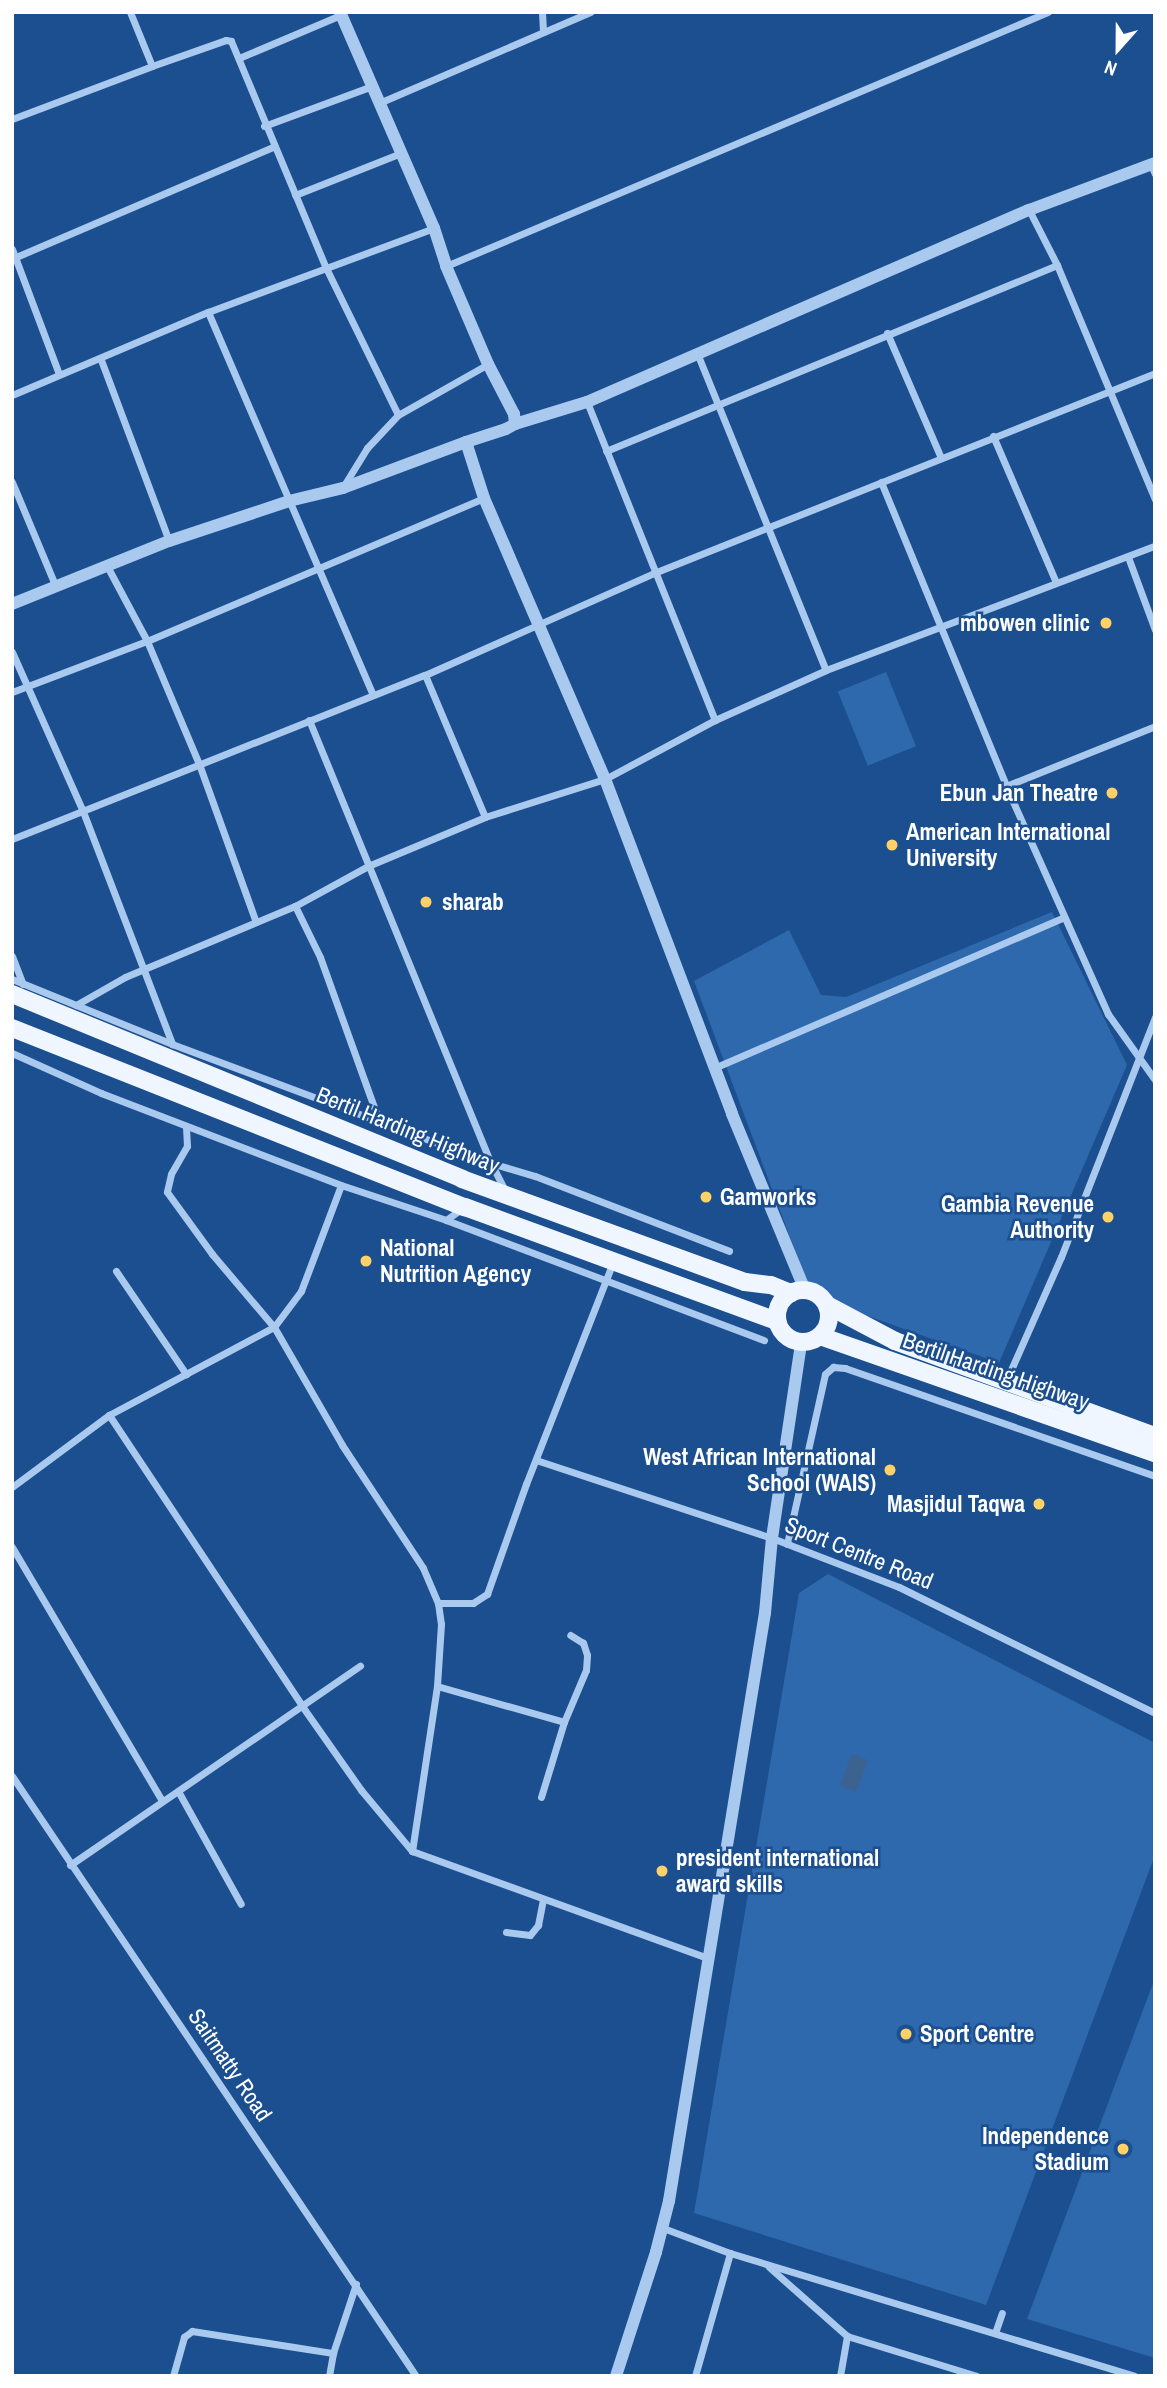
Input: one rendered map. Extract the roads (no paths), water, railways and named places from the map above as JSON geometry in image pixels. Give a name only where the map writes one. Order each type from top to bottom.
[{"type":"main road","name":"Bertil Harding Highway","points":[[18,989],[508,1196],[745,1282],[798,1291]]},
{"type":"main road","points":[[12,1028],[465,1207],[777,1321]]},
{"type":"main road","points":[[798,1291],[818,1295],[827,1305],[829,1318],[820,1336],[801,1343],[788,1338],[777,1321],[778,1308],[798,1291]]},
{"type":"main road","name":"Bertil Harding Highway","points":[[827,1305],[895,1342],[1155,1436]]},
{"type":"main road","name":"Bertil Harding Highway","points":[[820,1336],[1155,1453]]},
{"type":"street","points":[[130,12],[152,66]]},
{"type":"street","points":[[542,12],[544,32]]},
{"type":"street","points":[[379,103],[590,12]]},
{"type":"street","points":[[446,266],[1048,12]]},
{"type":"street","points":[[239,58],[340,14],[434,228],[446,266],[488,364],[514,414],[515,424]]},
{"type":"street","points":[[12,119],[226,40],[233,43],[264,126],[327,270],[398,415]]},
{"type":"street","points":[[264,126],[372,86]]},
{"type":"street","points":[[59,374],[14,253],[274,148]]},
{"type":"street","points":[[295,195],[401,153]]},
{"type":"street","points":[[12,604],[169,541],[289,501],[343,488],[515,424],[587,402],[1029,209],[1153,167]]},
{"type":"street","points":[[1029,209],[1057,265],[1111,389],[1155,499]]},
{"type":"street","points":[[12,395],[59,374],[101,360],[208,312],[434,228]]},
{"type":"street","points":[[606,451],[1057,265]]},
{"type":"street","points":[[208,312],[372,693]]},
{"type":"street","points":[[887,333],[941,458]]},
{"type":"street","points":[[697,354],[826,670]]},
{"type":"street","points":[[101,360],[169,541]]},
{"type":"street","points":[[343,488],[367,448],[398,415],[488,364]]},
{"type":"street","points":[[12,839],[372,693],[425,675],[654,573],[1155,373]]},
{"type":"street","points":[[587,402],[715,720]]},
{"type":"street","points":[[993,436],[1056,582]]},
{"type":"street","points":[[466,442],[484,498],[540,622],[605,779],[798,1291]]},
{"type":"street","points":[[12,482],[56,587]]},
{"type":"street","points":[[881,482],[1006,786],[1108,1014],[1155,1080]]},
{"type":"street","points":[[12,692],[147,641],[484,498]]},
{"type":"street","points":[[76,1005],[142,970],[295,906],[368,866],[485,817],[605,779],[715,720],[826,670],[1155,546]]},
{"type":"street","points":[[1128,557],[1155,630]]},
{"type":"street","points":[[107,566],[147,641],[200,764],[256,922]]},
{"type":"street","points":[[12,652],[82,809],[172,1044]]},
{"type":"street","points":[[425,675],[485,817]]},
{"type":"street","points":[[309,720],[491,1163],[508,1196]]},
{"type":"street","points":[[1006,786],[1155,726]]},
{"type":"street","points":[[295,906],[320,957],[355,1062],[379,1121]]},
{"type":"street","points":[[714,1068],[1064,917]]},
{"type":"street","points":[[12,956],[18,989]]},
{"type":"street","points":[[12,979],[18,989],[76,1005],[172,1044],[491,1163],[535,1176],[729,1251]]},
{"type":"street","points":[[1005,1382],[1061,1257],[1155,1017]]},
{"type":"street","points":[[12,1054],[186,1126],[341,1185],[446,1220],[605,1283],[764,1340]]},
{"type":"street","points":[[186,1126],[187,1146],[171,1174],[167,1192],[212,1254],[274,1327],[342,1445],[423,1568],[438,1603],[441,1624],[438,1686],[412,1851]]},
{"type":"street","points":[[12,1487],[109,1415],[274,1327],[301,1291],[341,1185]]},
{"type":"street","points":[[446,1220],[465,1207]]},
{"type":"street","points":[[438,1603],[473,1603],[486,1594],[613,1262]]},
{"type":"street","points":[[116,1271],[186,1374]]},
{"type":"street","points":[[616,2376],[663,2228],[710,1960],[765,1613],[772,1538],[801,1343]]},
{"type":"street","points":[[787,1544],[825,1374],[833,1367],[845,1368],[1155,1476]]},
{"type":"street","points":[[109,1415],[302,1706],[361,1790],[412,1851],[710,1960]]},
{"type":"street","name":"Sport Centre Road","points":[[536,1461],[772,1538],[899,1587],[1155,1713]]},
{"type":"street","points":[[12,1547],[162,1801]]},
{"type":"street","points":[[541,1797],[564,1722],[582,1683],[587,1655],[583,1643],[570,1636]]},
{"type":"street","points":[[70,1864],[360,1666]]},
{"type":"street","points":[[438,1686],[564,1722]]},
{"type":"street","name":"Saitmatty Road","points":[[12,1776],[416,2376]]},
{"type":"street","points":[[178,1791],[241,1904]]},
{"type":"street","points":[[506,1932],[530,1936],[538,1925],[543,1899]]},
{"type":"street","points":[[663,2228],[730,2253],[1134,2376]]},
{"type":"street","points":[[695,2376],[730,2253]]},
{"type":"street","points":[[766,2264],[848,2336],[976,2376]]},
{"type":"street","points":[[330,2376],[333,2353],[356,2284]]},
{"type":"street","points":[[995,2333],[1002,2313]]},
{"type":"street","points":[[173,2376],[184,2337],[192,2331],[333,2353]]},
{"type":"street","points":[[840,2376],[848,2336]]},
{"type":"place","name":"mbowen clinic","points":[[1106,623]]},
{"type":"place","name":"Ebun Jan Theatre","points":[[1112,793]]},
{"type":"place","name":"American International University","points":[[892,845]]},
{"type":"place","name":"sharab","points":[[426,902]]},
{"type":"place","name":"Gamworks","points":[[706,1197]]},
{"type":"place","name":"Gambia Revenue Authority","points":[[1108,1217]]},
{"type":"place","name":"National Nutrition Agency","points":[[366,1261]]},
{"type":"place","name":"West African International School (WAIS)","points":[[890,1470]]},
{"type":"place","name":"Masjidul Taqwa","points":[[1039,1504]]},
{"type":"place","name":"president international award skills","points":[[662,1871]]},
{"type":"place","name":"Sport Centre","points":[[906,2034]]},
{"type":"place","name":"Independence Stadium","points":[[1123,2149]]}]
